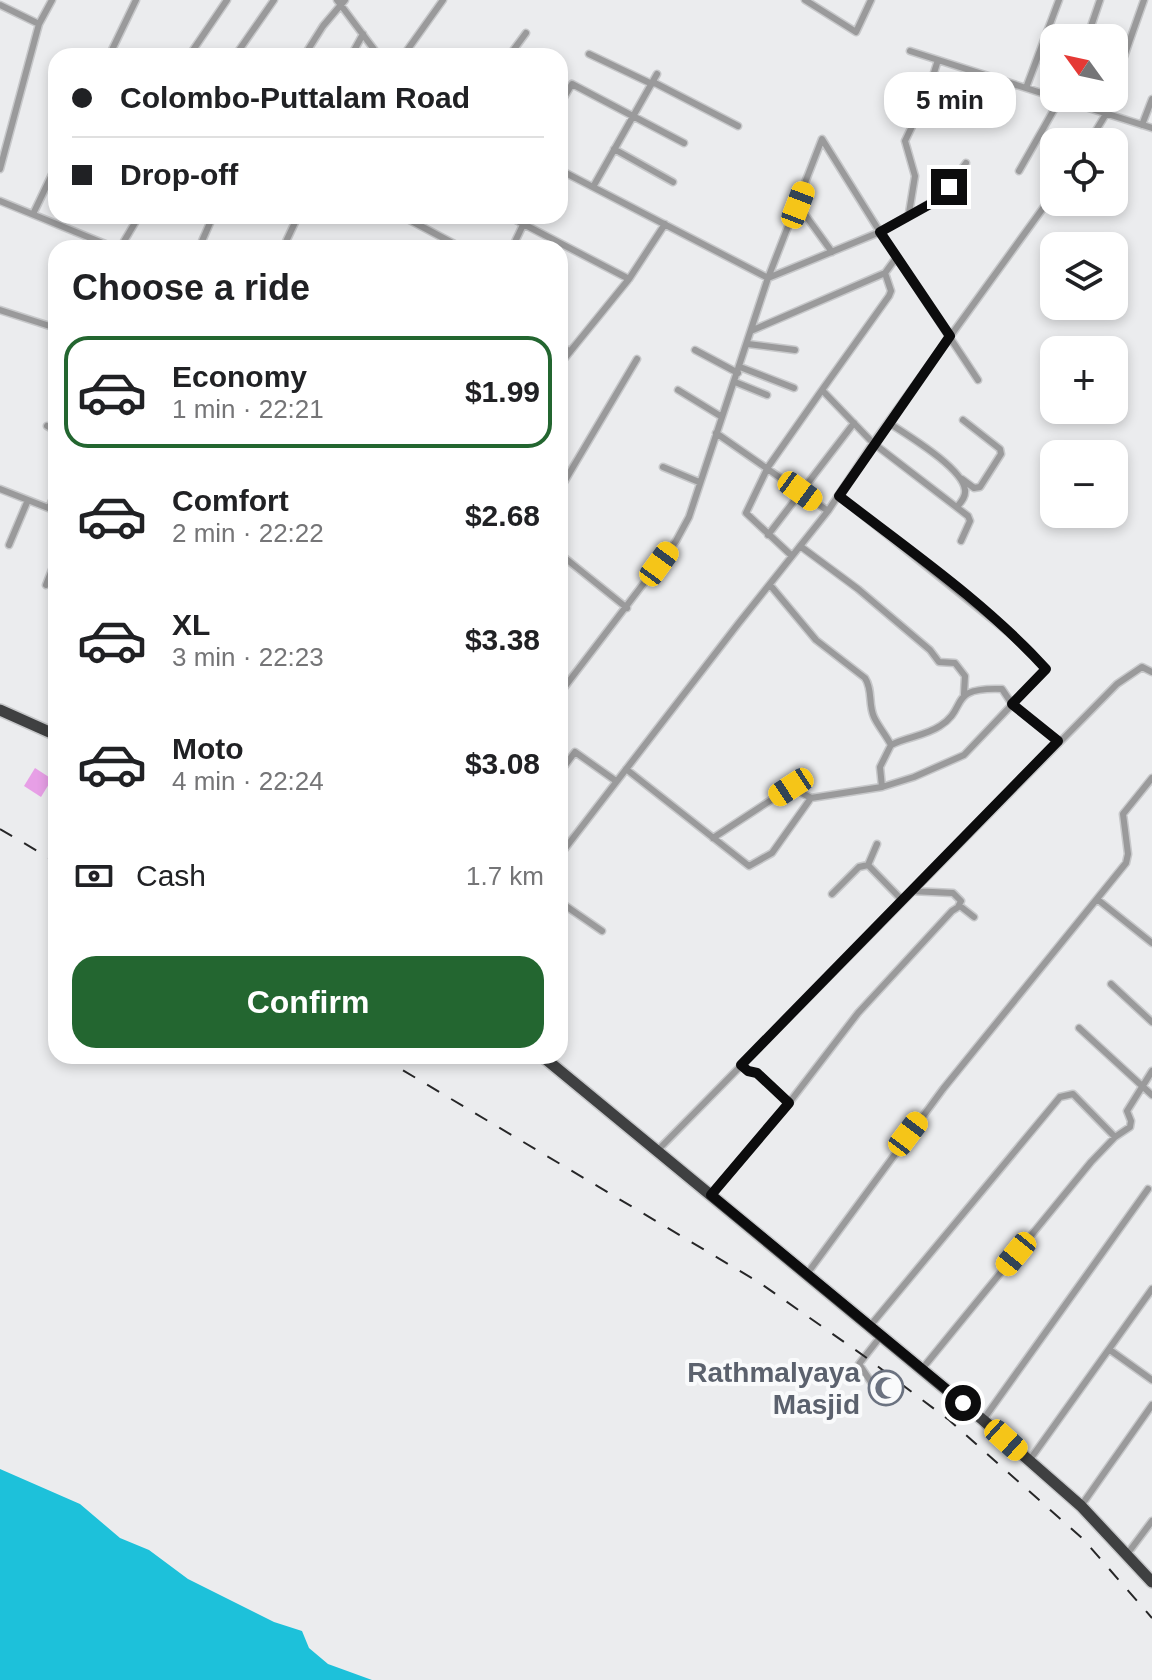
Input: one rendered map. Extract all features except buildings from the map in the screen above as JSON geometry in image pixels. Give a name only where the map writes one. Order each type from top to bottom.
[{"type":"highway","points":[[0,710],[48,731]]},
{"type":"highway","points":[[552,1064],[983,1420],[1081,1506],[1152,1582]]},
{"type":"street","points":[[0,169],[39,24],[52,0]]},
{"type":"street","points":[[113,48],[136,0]]},
{"type":"street","points":[[194,48],[227,0]]},
{"type":"street","points":[[241,48],[274,0]]},
{"type":"street","points":[[409,48],[443,0]]},
{"type":"street","points":[[805,0],[858,32],[871,0]]},
{"type":"street","points":[[1026,88],[1059,0]]},
{"type":"street","points":[[1092,24],[1100,0]]},
{"type":"street","points":[[1128,45],[1144,0]]},
{"type":"street","points":[[309,48],[341,2],[373,48]]},
{"type":"street","points":[[0,5],[39,24]]},
{"type":"street","points":[[515,48],[526,33]]},
{"type":"street","points":[[355,48],[363,34]]},
{"type":"street","points":[[910,51],[1040,93]]},
{"type":"street","points":[[589,54],[738,126]]},
{"type":"street","points":[[909,213],[915,176],[905,141],[927,95],[938,60]]},
{"type":"street","points":[[593,187],[657,74]]},
{"type":"street","points":[[568,91],[572,84],[684,143]]},
{"type":"street","points":[[1142,125],[1152,99]]},
{"type":"street","points":[[1019,171],[1053,112]]},
{"type":"street","points":[[1102,112],[1152,128]]},
{"type":"street","points":[[1097,128],[1105,113]]},
{"type":"street","points":[[568,683],[676,541],[689,517],[768,278],[822,139],[896,258],[950,336],[951,343],[978,380]]},
{"type":"street","points":[[614,149],[673,182]]},
{"type":"street","points":[[568,174],[768,278],[880,232],[941,197],[966,163]]},
{"type":"street","points":[[34,212],[48,183]]},
{"type":"street","points":[[0,201],[48,218]]},
{"type":"street","points":[[798,205],[832,252]]},
{"type":"street","points":[[568,844],[828,511],[873,443],[1040,212]]},
{"type":"street","points":[[62,224],[99,240]]},
{"type":"street","points":[[417,224],[447,240]]},
{"type":"street","points":[[568,354],[629,279],[665,224]]},
{"type":"street","points":[[516,240],[523,225],[552,240]]},
{"type":"street","points":[[568,248],[629,279]]},
{"type":"street","points":[[753,330],[885,273],[896,258]]},
{"type":"street","points":[[792,556],[746,513],[768,467],[889,296],[891,291],[885,273]]},
{"type":"street","points":[[0,310],[48,325]]},
{"type":"street","points":[[748,344],[795,350]]},
{"type":"street","points":[[695,350],[739,370],[794,388]]},
{"type":"street","points":[[568,475],[637,359]]},
{"type":"street","points":[[735,382],[767,395]]},
{"type":"street","points":[[678,390],[722,417]]},
{"type":"street","points":[[822,390],[873,443],[957,507],[970,521],[961,541]]},
{"type":"street","points":[[889,423],[930,451],[974,488],[980,487],[1001,454],[1000,449],[963,420]]},
{"type":"street","points":[[768,535],[854,423]]},
{"type":"street","points":[[716,433],[828,511]]},
{"type":"street","points":[[663,467],[699,482]]},
{"type":"street","points":[[957,507],[966,495],[959,477]]},
{"type":"street","points":[[0,489],[48,507]]},
{"type":"street","points":[[713,838],[791,787],[811,798],[882,787],[964,755],[1046,669],[1024,645],[929,565],[839,496]]},
{"type":"street","points":[[9,545],[28,500]]},
{"type":"street","points":[[800,546],[858,589],[930,650],[939,662],[955,663],[965,676],[964,694],[945,723],[891,745],[880,767],[882,787]]},
{"type":"street","points":[[568,560],[627,608]]},
{"type":"street","points":[[46,585],[48,580]]},
{"type":"street","points":[[770,585],[816,640],[865,678],[870,686],[870,705],[875,720],[883,727],[891,745]]},
{"type":"street","points":[[657,1151],[1058,741],[1117,684],[1142,667],[1152,672]]},
{"type":"street","points":[[964,694],[984,688],[1002,689],[1012,704],[1058,741]]},
{"type":"street","points":[[568,761],[575,752],[616,781]]},
{"type":"street","points":[[626,769],[749,866],[772,853],[811,798]]},
{"type":"street","points":[[806,1275],[943,1089],[1126,863],[1128,854],[1123,814],[1152,778]]},
{"type":"street","points":[[868,865],[877,844]]},
{"type":"street","points":[[868,865],[902,900]]},
{"type":"street","points":[[832,894],[859,867],[868,865]]},
{"type":"street","points":[[711,1195],[789,1103],[858,1013],[961,901],[953,893],[911,891]]},
{"type":"street","points":[[1097,899],[1152,943]]},
{"type":"street","points":[[958,907],[974,917]]},
{"type":"street","points":[[568,908],[602,931]]},
{"type":"street","points":[[1111,984],[1152,1022]]},
{"type":"street","points":[[1079,1028],[1152,1095]]},
{"type":"street","points":[[741,1065],[757,1073],[789,1103]]},
{"type":"street","points":[[922,1369],[1115,1137],[1130,1127],[1131,1121],[1126,1113],[1152,1071]]},
{"type":"street","points":[[870,1326],[1060,1097],[1073,1094],[1115,1137]]},
{"type":"street","points":[[983,1420],[1148,1189]]},
{"type":"street","points":[[1029,1461],[1152,1289]]},
{"type":"street","points":[[881,1336],[859,1364],[871,1382],[881,1389]]},
{"type":"street","points":[[1110,1350],[1152,1380]]},
{"type":"street","points":[[1081,1506],[1152,1405]]},
{"type":"street","points":[[1128,1553],[1152,1521]]},
{"type":"water","points":[[0,1469],[80,1504],[120,1538],[149,1550],[188,1579],[274,1622],[302,1631],[309,1648],[328,1664],[372,1680],[0,1680]]},
{"type":"railway","points":[[0,829],[48,857]]},
{"type":"railway","points":[[392,1064],[760,1283],[864,1356],[949,1420],[1083,1539],[1152,1618]]},
{"type":"place","name":"Rathmalyaya Masjid","points":[[886,1388]]},
{"type":"route","points":[[949,187],[934,202],[909,213],[880,232],[950,336],[839,496],[929,565],[1024,645],[1046,669],[1012,704],[1033,724],[1039,724],[1058,741],[741,1065],[757,1073],[789,1103],[711,1195],[963,1403]]}]
